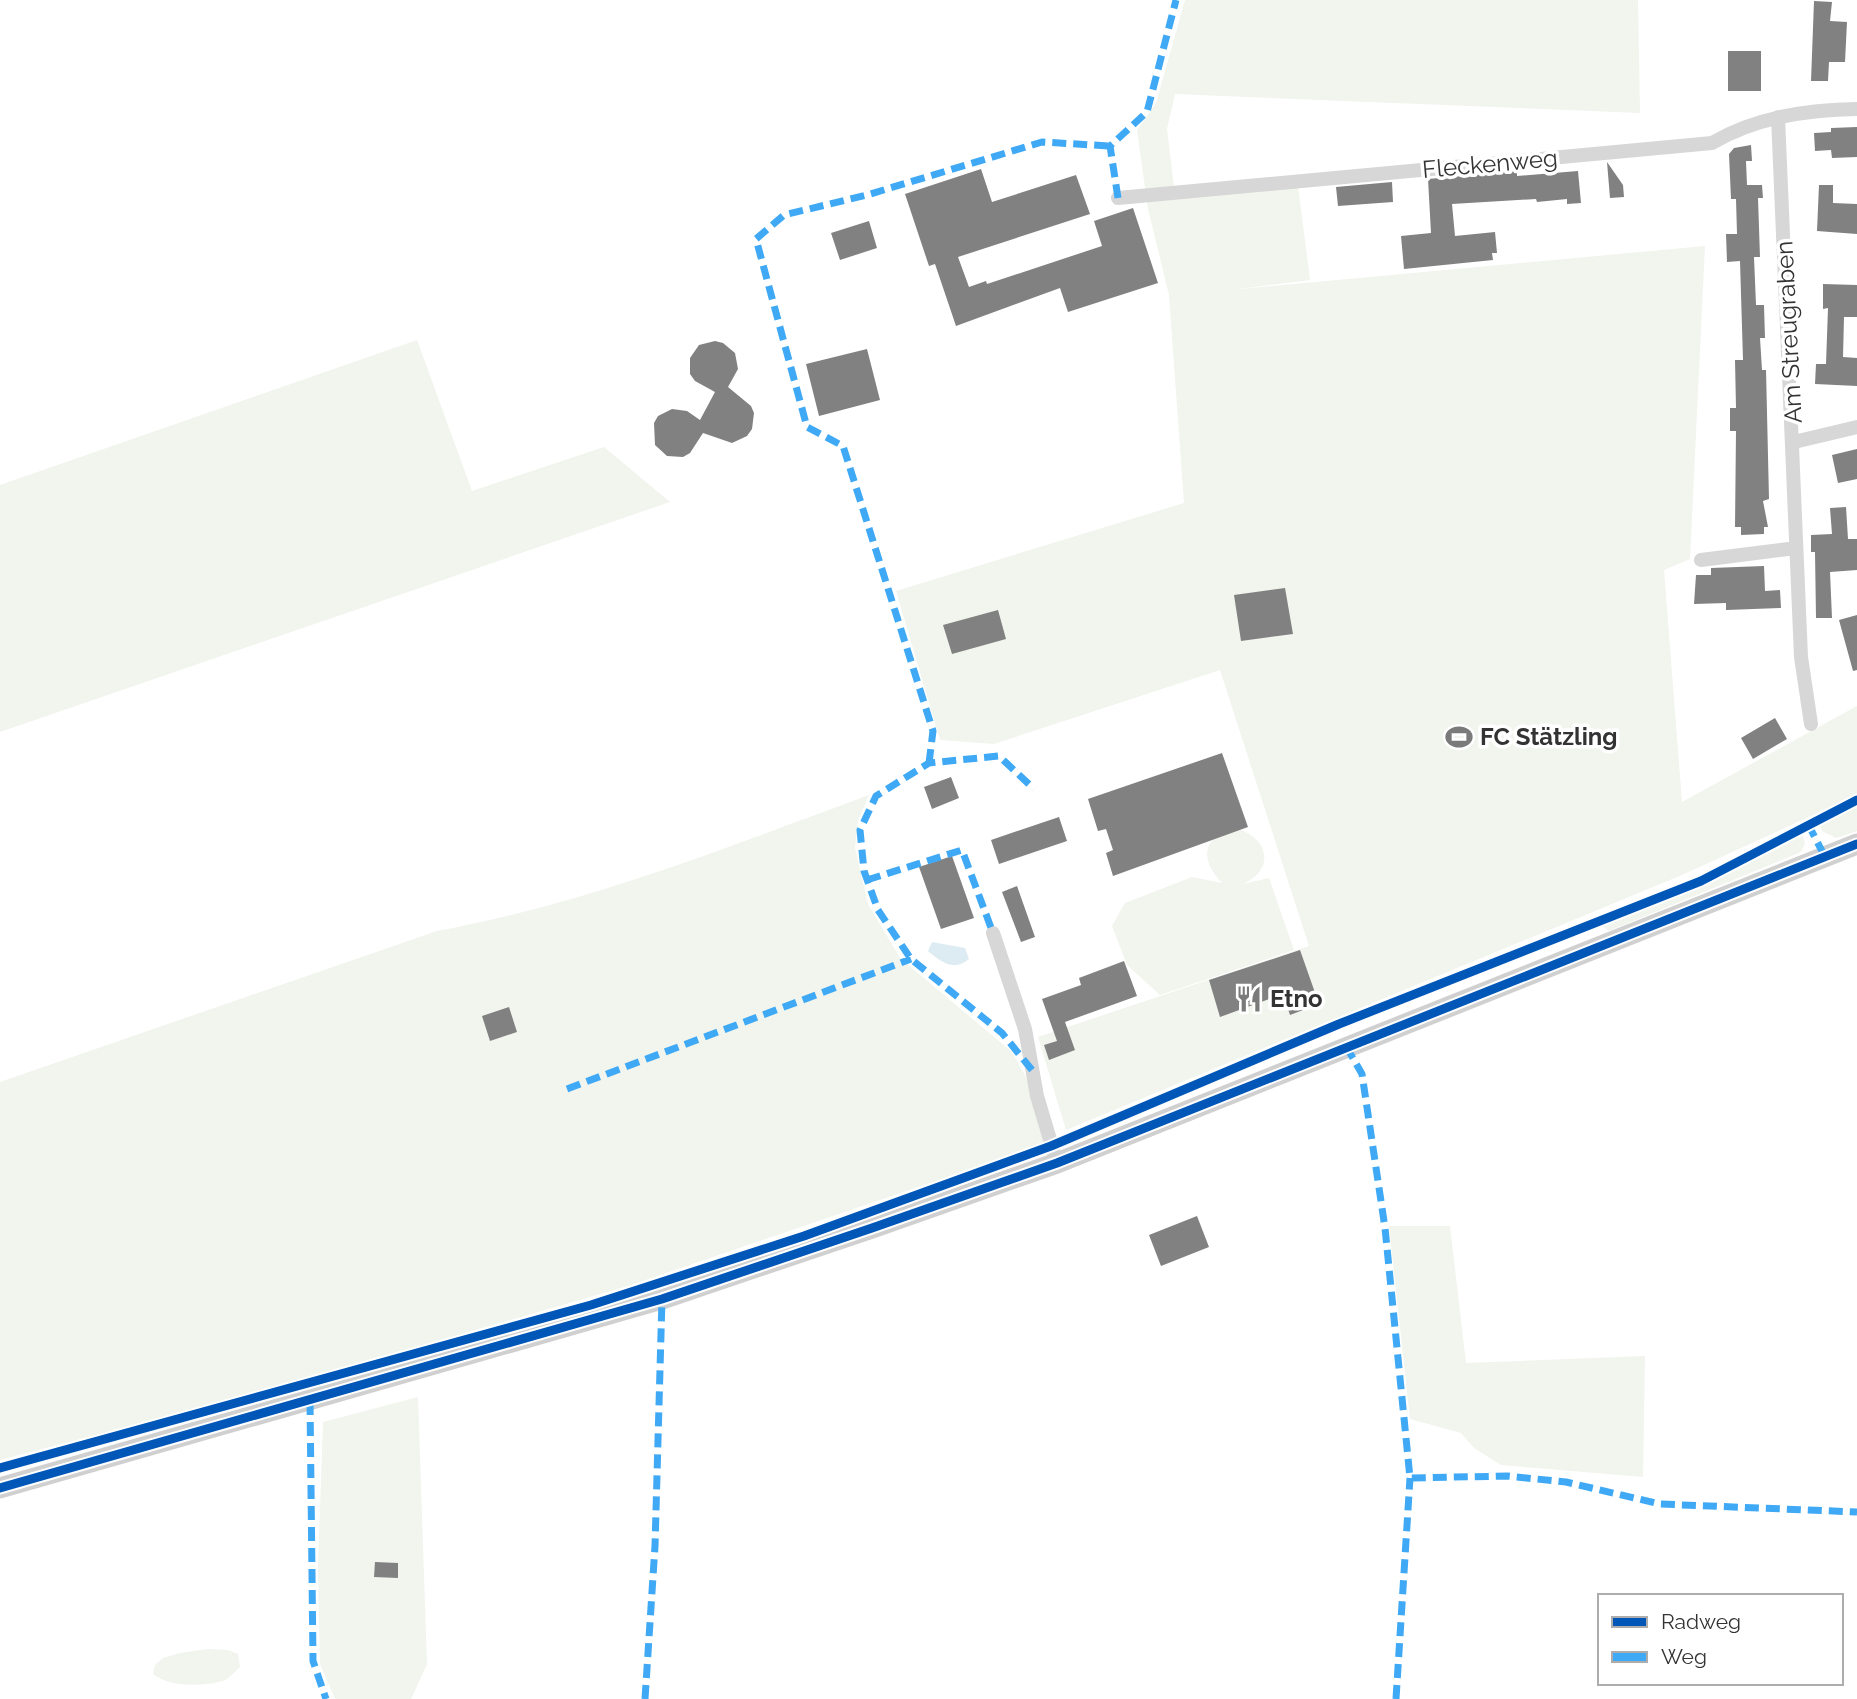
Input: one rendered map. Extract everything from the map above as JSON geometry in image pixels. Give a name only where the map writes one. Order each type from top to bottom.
[{"type":"street","name":"Fleckenweg","points":[[1118,198],[1712,143],[1736,128],[1778,117],[1857,109]]},
{"type":"street","name":"Am Streugraben","points":[[1778,117],[1794,442],[1801,657],[1811,724]]},
{"type":"street","points":[[1794,442],[1857,427]]},
{"type":"street","points":[[1701,560],[1796,548]]},
{"type":"street","points":[[0,1489],[662,1299],[1057,1163],[1857,844]]},
{"type":"street","points":[[993,933],[1025,1029],[1037,1096],[1057,1163]]},
{"type":"shaded area","name":"FC Stätzling","points":[[1185,0],[1638,0],[1640,113],[1175,94],[1167,129],[1175,195],[1298,186],[1310,280],[1239,289],[1705,246],[1690,559],[1664,570],[1682,802],[1857,706],[1857,795],[1682,875],[1066,1130],[1038,1037],[1309,946],[1220,670],[994,744],[940,740],[896,591],[1184,503],[1169,295],[1148,209],[1137,130],[1156,103]]},
{"type":"shaded area","points":[[417,340],[472,491],[604,447],[670,502],[0,732],[0,485]]},
{"type":"shaded area","points":[[869,795],[858,821],[855,848],[868,904],[900,958],[1012,1052],[1026,1077],[1044,1144],[628,1286],[268,1390],[0,1460],[0,1082],[437,931],[603,890]]},
{"type":"shaded area","points":[[1857,807],[1857,831],[1836,838],[1822,831],[1820,825]]},
{"type":"shaded area","points":[[1233,828],[1245,832],[1261,845],[1264,862],[1261,870],[1243,884],[1269,878],[1294,950],[1160,995],[1127,965],[1112,926],[1125,903],[1192,877],[1222,883],[1210,867],[1207,851],[1214,838]]},
{"type":"shaded area","points":[[1802,834],[1805,843],[1801,852],[1609,931],[1600,925],[1671,897]]},
{"type":"shaded area","points":[[932,942],[965,948],[969,959],[958,965],[943,962],[928,951]]},
{"type":"shaded area","points":[[1389,1226],[1450,1226],[1466,1363],[1645,1356],[1643,1477],[1501,1465],[1474,1448],[1461,1433],[1410,1419]]},
{"type":"shaded area","points":[[418,1397],[427,1664],[411,1699],[335,1699],[320,1664],[318,1568],[323,1422]]},
{"type":"shaded area","points":[[208,1649],[228,1650],[238,1654],[240,1667],[225,1680],[206,1684],[177,1684],[153,1674],[155,1665],[163,1658]]},
{"type":"building","points":[[1814,1],[1832,2],[1830,21],[1847,22],[1845,62],[1829,62],[1828,81],[1811,81]]},
{"type":"building","points":[[1728,51],[1761,51],[1761,91],[1728,91]]},
{"type":"building","points":[[1857,127],[1857,157],[1832,158],[1831,150],[1815,151],[1814,133],[1831,132],[1831,128]]},
{"type":"building","points":[[1751,145],[1752,161],[1746,161],[1747,185],[1762,185],[1763,198],[1758,198],[1760,257],[1754,257],[1756,305],[1764,305],[1765,338],[1760,338],[1762,370],[1766,370],[1769,499],[1763,501],[1768,527],[1764,527],[1764,534],[1741,535],[1741,527],[1735,527],[1736,431],[1730,431],[1730,408],[1736,408],[1735,360],[1743,360],[1740,261],[1727,262],[1726,234],[1737,234],[1736,199],[1731,199],[1729,154],[1734,148]]},
{"type":"building","points":[[1607,162],[1623,185],[1624,197],[1610,198]]},
{"type":"building","points":[[981,169],[992,202],[1076,175],[1090,214],[958,257],[969,287],[986,281],[987,284],[1102,246],[1094,221],[1133,208],[1158,283],[1068,312],[1060,288],[956,326],[935,264],[929,266],[905,194]]},
{"type":"building","points":[[1517,171],[1517,176],[1578,171],[1581,203],[1567,204],[1567,199],[1537,202],[1536,199],[1452,204],[1455,236],[1495,232],[1497,253],[1492,253],[1493,260],[1404,269],[1401,236],[1431,233],[1428,179]]},
{"type":"building","points":[[1392,182],[1393,202],[1338,206],[1336,187]]},
{"type":"building","points":[[1819,185],[1833,185],[1833,203],[1857,204],[1857,234],[1817,231]]},
{"type":"building","points":[[869,221],[877,248],[840,260],[831,233]]},
{"type":"building","points":[[1823,284],[1857,285],[1857,317],[1844,317],[1843,357],[1857,358],[1857,386],[1815,384],[1816,364],[1826,364],[1828,308],[1823,309]]},
{"type":"building","points":[[715,341],[723,343],[735,353],[738,369],[728,387],[751,406],[754,413],[752,429],[747,436],[732,443],[703,433],[690,453],[683,457],[667,456],[655,445],[654,423],[658,416],[672,409],[687,411],[700,420],[715,392],[695,381],[690,374],[690,358],[699,345]]},
{"type":"building","points":[[867,349],[880,400],[819,416],[806,364]]},
{"type":"building","points":[[1857,449],[1857,479],[1838,483],[1832,455]]},
{"type":"building","points":[[1846,507],[1848,539],[1857,539],[1857,570],[1830,572],[1832,618],[1816,618],[1815,552],[1811,552],[1811,535],[1832,534],[1830,508]]},
{"type":"building","points":[[1764,566],[1765,591],[1780,590],[1781,608],[1726,610],[1726,603],[1694,604],[1696,575],[1711,575],[1711,568]]},
{"type":"building","points":[[1285,588],[1293,634],[1241,641],[1234,595]]},
{"type":"building","points":[[998,610],[1006,639],[952,654],[943,625]]},
{"type":"building","points":[[1857,615],[1857,670],[1853,671],[1839,620]]},
{"type":"building","points":[[1775,718],[1787,739],[1753,759],[1741,738]]},
{"type":"building","points":[[1222,753],[1248,827],[1113,876],[1106,853],[1113,850],[1106,829],[1098,831],[1088,799]]},
{"type":"building","points":[[951,777],[959,798],[932,809],[924,787]]},
{"type":"building","points":[[1059,817],[1067,841],[999,864],[991,840]]},
{"type":"building","points":[[952,856],[974,918],[941,929],[919,867]]},
{"type":"building","points":[[1017,886],[1035,937],[1021,942],[1002,892]]},
{"type":"building","points":[[1300,950],[1319,1004],[1290,1015],[1283,994],[1220,1017],[1209,980]]},
{"type":"building","points":[[1124,961],[1137,996],[1065,1022],[1075,1050],[1049,1060],[1044,1045],[1057,1041],[1042,999],[1081,985],[1079,978]]},
{"type":"building","points":[[509,1007],[517,1032],[490,1041],[482,1016]]},
{"type":"building","points":[[1197,1216],[1209,1247],[1161,1266],[1149,1235]]},
{"type":"building","points":[[375,1562],[398,1563],[398,1578],[374,1577]]},
{"type":"marked path","points":[[1118,198],[1110,146],[1147,112],[1176,0]]},
{"type":"marked path","points":[[929,763],[933,731],[843,446],[807,427],[756,239],[784,215],[867,195],[1042,142],[1110,146]]},
{"type":"marked path","points":[[1032,1070],[1002,1033],[911,959],[878,910],[864,871],[860,830],[876,796],[929,763],[999,756],[1034,789]]},
{"type":"marked path","points":[[1808,824],[1825,857]]},
{"type":"marked path","points":[[867,880],[962,850],[993,933]]},
{"type":"marked path","points":[[567,1089],[911,959]]},
{"type":"marked path","points":[[1346,1046],[1362,1074],[1385,1228],[1410,1478],[1507,1476],[1566,1482],[1660,1504],[1857,1512]]},
{"type":"marked path","points":[[645,1699],[655,1546],[662,1299]]},
{"type":"marked path","points":[[310,1401],[313,1661],[326,1699]]},
{"type":"marked path","points":[[1396,1699],[1410,1478]]},
{"type":"cycle path","points":[[0,1468],[591,1305],[804,1236],[1051,1146],[1339,1024],[1701,881],[1857,800]]},
{"type":"cycle path","points":[[0,1488],[662,1299],[872,1228],[1057,1163],[1857,844]]},
{"type":"place","name":"FC Stätzling","points":[[1459,737]]},
{"type":"place","name":"Etno","points":[[1249,999]]}]
